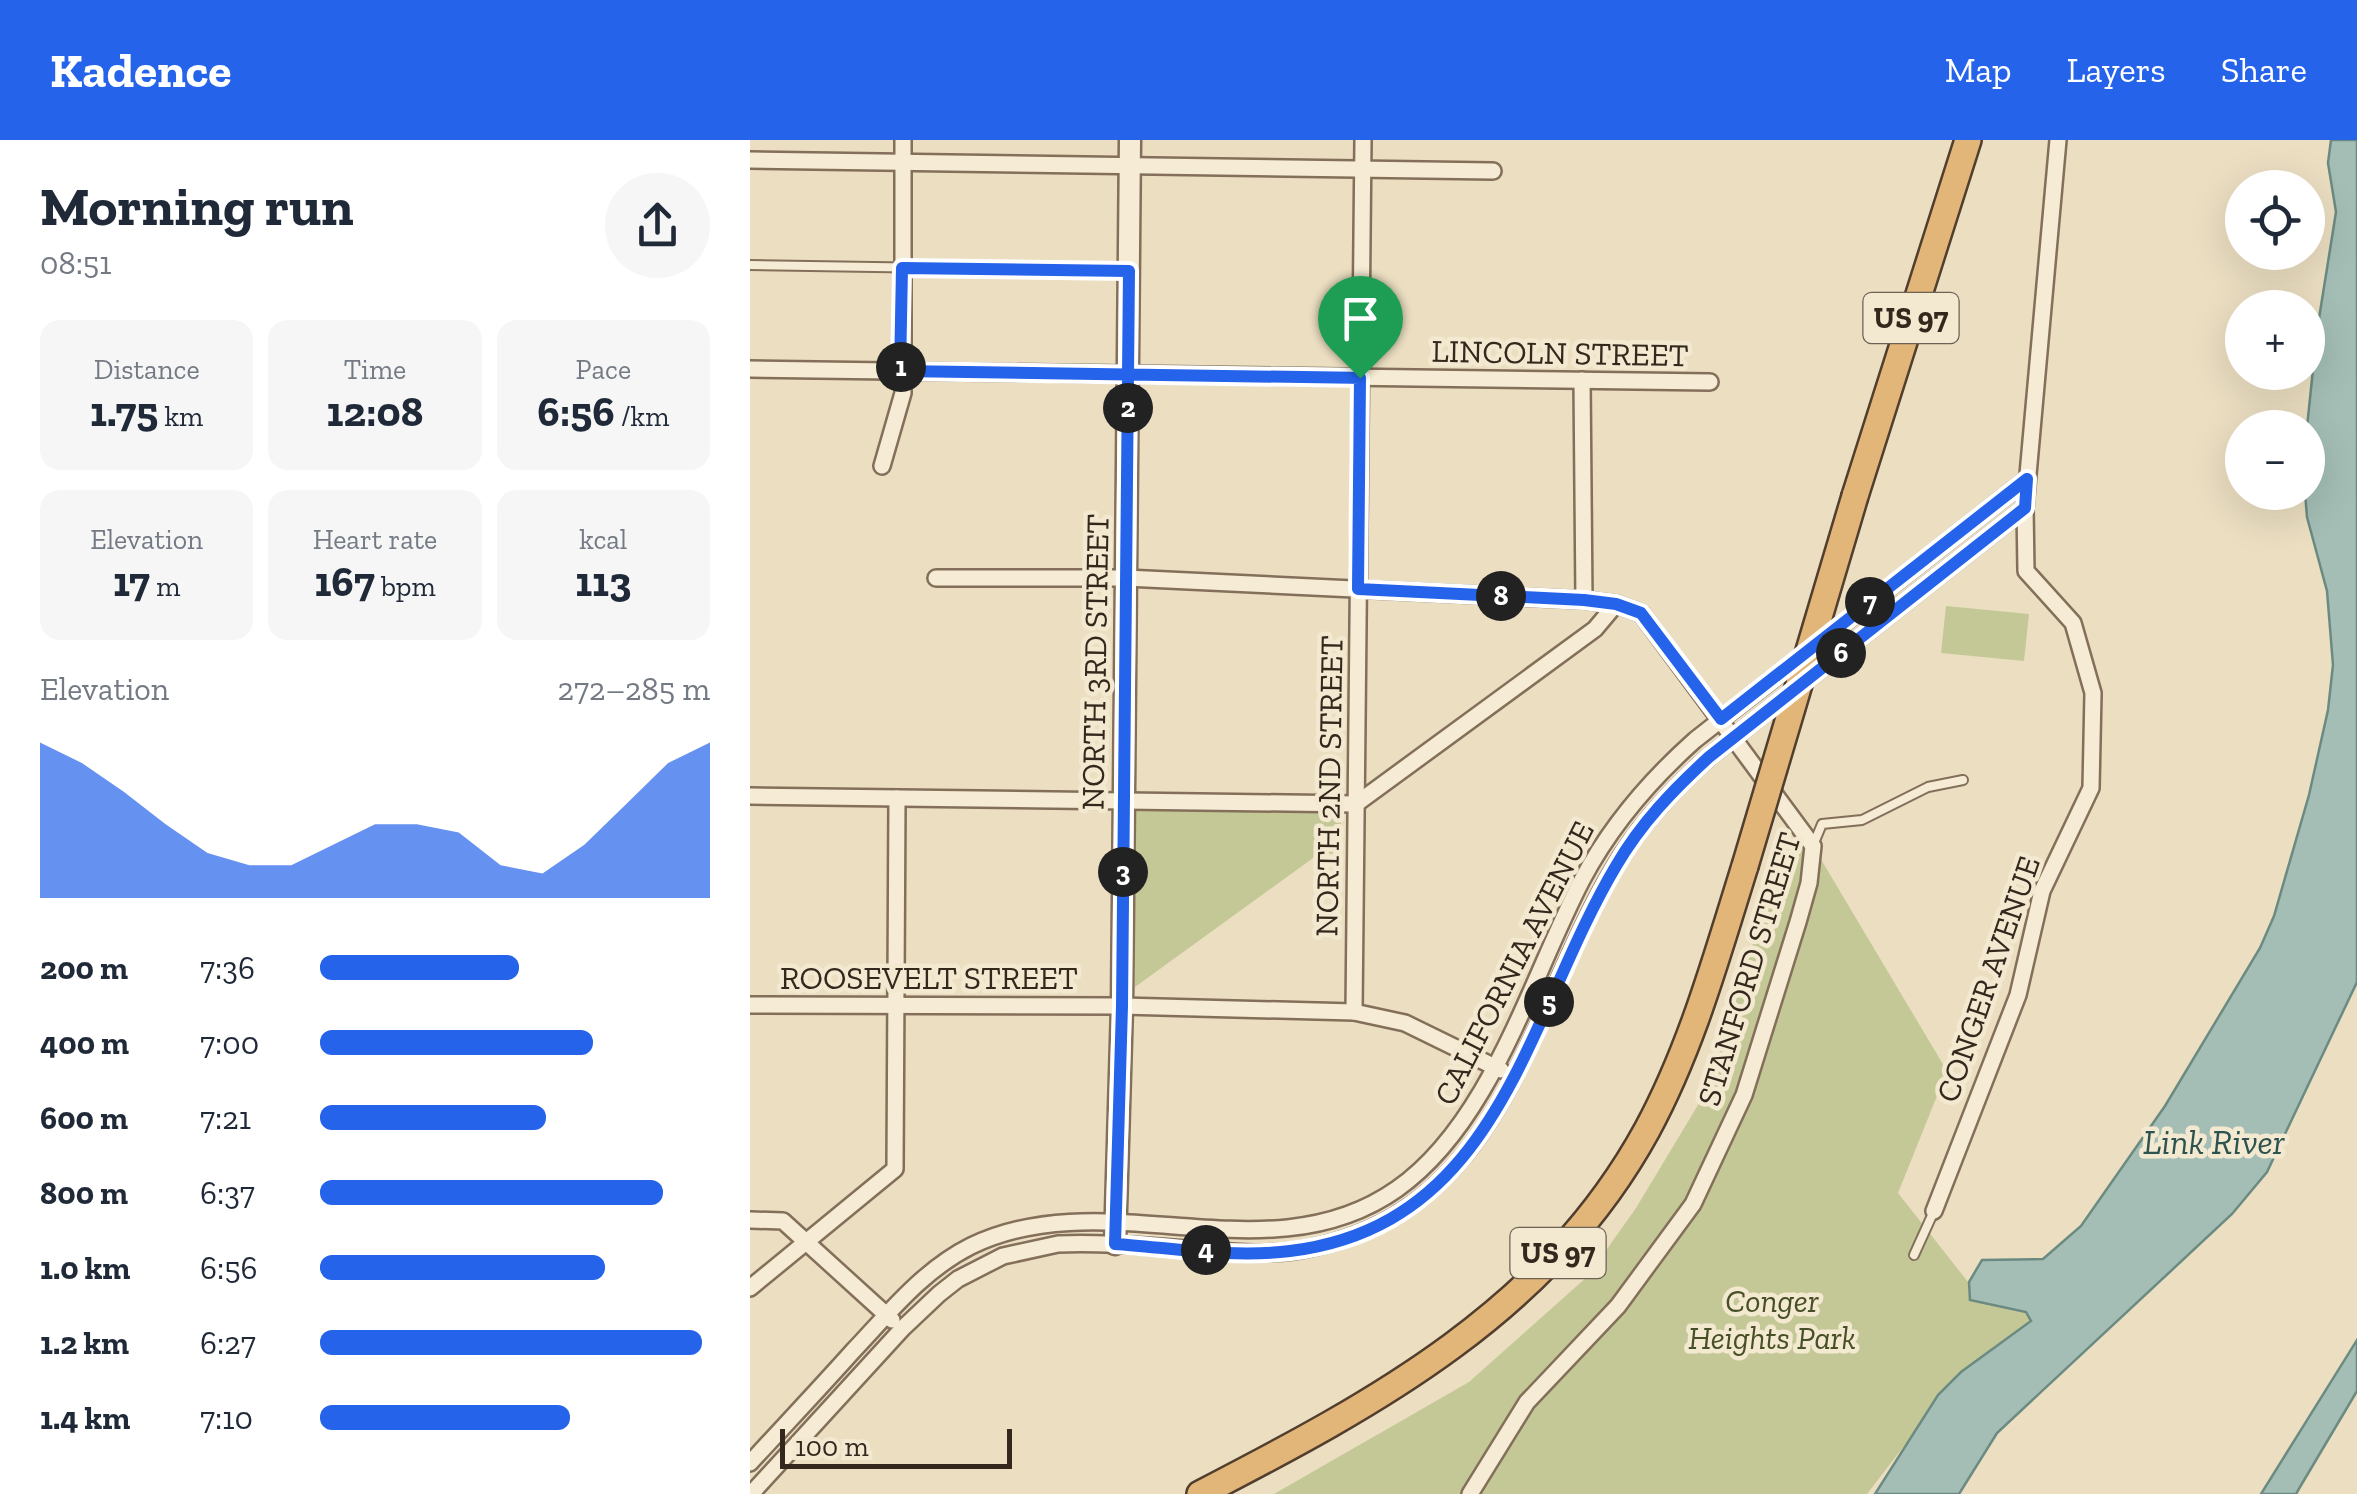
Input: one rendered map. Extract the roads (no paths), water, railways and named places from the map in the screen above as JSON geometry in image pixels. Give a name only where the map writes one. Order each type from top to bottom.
[{"type":"highway","points":[[1855,496],[1890,349],[1949,140]]},
{"type":"highway","name":"US 97","points":[[1200,1494],[1417,1374],[1515,1296],[1571,1238],[1625,1166],[1666,1092],[1701,1006],[1855,496],[1968,140]]},
{"type":"street","points":[[882,466],[903,394],[903,140]]},
{"type":"street","name":"NORTH 3RD STREET","points":[[1115,1244],[1122,1006],[1130,140]]},
{"type":"street","name":"NORTH 2ND STREET","points":[[1354,1012],[1363,140]]},
{"type":"street","name":"CONGER AVENUE","points":[[1934,1210],[2018,995],[2042,891],[2090,788],[2092,693],[2073,622],[2026,570],[2027,479],[2058,140]]},
{"type":"street","points":[[750,160],[1493,170]]},
{"type":"street","name":"LINCOLN STREET","points":[[750,369],[1710,382]]},
{"type":"street","points":[[1582,380],[1584,600]]},
{"type":"street","name":"CALIFORNIA AVENUE","points":[[750,1463],[907,1293],[946,1261],[996,1236],[1056,1222],[1268,1231],[1310,1225],[1357,1210],[1394,1191],[1437,1154],[1466,1118],[1582,881],[1611,831],[1650,782],[1721,719],[2027,479]]},
{"type":"street","name":"CALIFORNIA AVENUE","points":[[751,1494],[903,1328],[958,1280],[1004,1256],[1058,1244],[1269,1253],[1316,1246],[1366,1231],[1406,1210],[1445,1179],[1478,1140],[1514,1076],[1595,904],[1630,844],[1666,797],[1735,736],[2025,508]]},
{"type":"street","points":[[936,578],[1126,578],[1616,604],[1641,613],[1813,846]]},
{"type":"street","points":[[750,796],[1356,804],[1594,629],[1616,604]]},
{"type":"street","points":[[750,1288],[895,1169],[897,798]]},
{"type":"street","name":"STANFORD STREET","points":[[1470,1494],[1527,1402],[1618,1306],[1692,1204],[1744,1096],[1809,883],[1813,846]]},
{"type":"street","name":"ROOSEVELT STREET","points":[[750,1005],[1122,1006],[1354,1012],[1405,1023],[1514,1076]]},
{"type":"street","points":[[750,1220],[782,1221],[903,1328]]},
{"type":"lane","points":[[750,265],[1129,271]]},
{"type":"lane","name":"STANFORD STREET","points":[[1813,846],[1822,824],[1862,820],[1928,787],[1963,780]]},
{"type":"lane","name":"CONGER AVENUE","points":[[1914,1255],[1934,1210]]},
{"type":"water","name":"Link River","points":[[2331,140],[2357,140],[2357,982],[2267,1172],[2232,1214],[1997,1433],[1959,1494],[1875,1494],[1938,1395],[1961,1372],[2031,1321],[2026,1312],[1970,1300],[1969,1282],[1982,1260],[2043,1259],[2081,1226],[2165,1106],[2260,948],[2274,916],[2309,795],[2328,710],[2333,665],[2327,591],[2306,510],[2325,510],[2325,410],[2309,410],[2311,390],[2325,390],[2324,290],[2336,212],[2328,163]]},
{"type":"water","points":[[2357,1340],[2357,1391],[2296,1494],[2261,1494]]},
{"type":"park label","name":"Conger Heights Park","points":[[1772,1320]]}]
